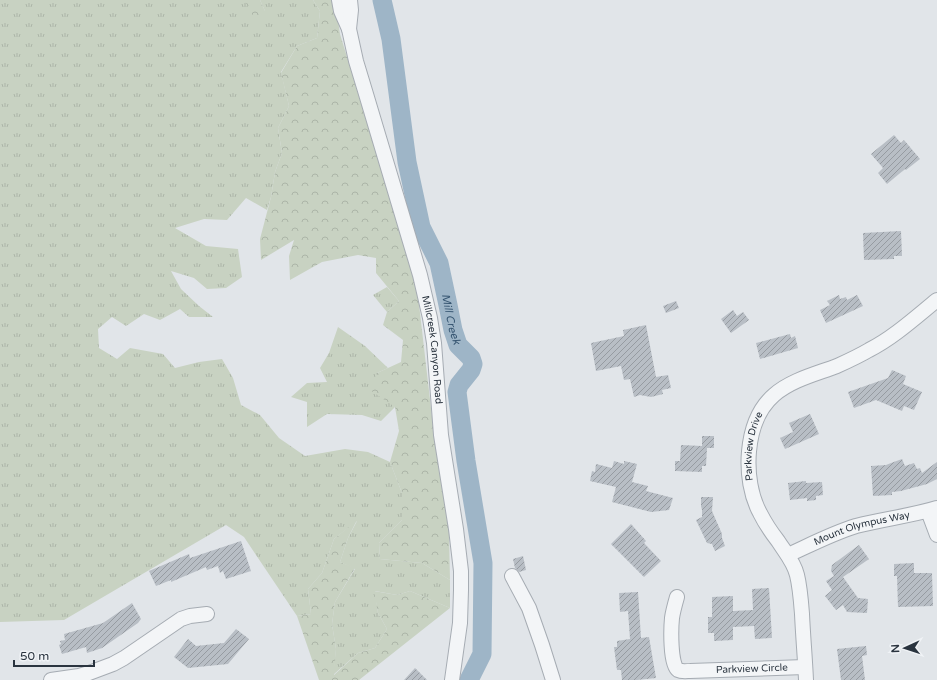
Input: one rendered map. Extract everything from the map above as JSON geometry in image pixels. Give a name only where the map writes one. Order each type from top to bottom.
[{"type":"street","name":"Millcreek Canyon Road","points":[[339,0],[341,11],[349,29],[356,61],[424,289],[432,330],[441,435],[457,535],[461,571],[460,623],[452,680]]},
{"type":"street","name":"Millcreek Canyon Road","points":[[349,29],[351,10],[350,0]]},
{"type":"street","name":"Parkview Drive","points":[[806,674],[800,590],[797,574],[788,555],[759,512],[750,482],[749,448],[757,417],[773,395],[783,388],[808,376],[837,366],[871,349],[907,324],[937,300]]},
{"type":"street","name":"Mount Olympus Way","points":[[788,555],[839,532],[857,526],[932,510]]},
{"type":"street","points":[[932,510],[937,535]]},
{"type":"street","points":[[512,576],[529,608],[553,680]]},
{"type":"street","name":"Parkview Circle","points":[[677,597],[672,619],[672,655],[675,666],[679,670],[680,676],[690,672],[806,674]]},
{"type":"street","points":[[51,680],[79,676],[101,669],[124,658],[181,619],[190,616],[207,614]]},
{"type":"green space","points":[[0,0],[245,0],[265,11],[260,0],[313,0],[320,11],[317,38],[297,46],[281,72],[289,106],[278,128],[282,153],[275,172],[271,197],[267,210],[246,198],[227,220],[204,219],[175,228],[206,246],[238,249],[242,277],[226,288],[207,289],[194,278],[171,271],[181,289],[213,317],[189,317],[180,309],[160,320],[144,314],[126,326],[112,317],[98,329],[99,348],[117,359],[130,348],[163,354],[175,368],[199,362],[222,359],[233,378],[241,405],[260,415],[279,438],[305,456],[345,449],[368,452],[390,462],[402,493],[402,520],[379,543],[380,559],[422,563],[450,580],[450,608],[410,591],[397,595],[375,591],[378,613],[387,629],[375,648],[358,653],[333,675],[336,649],[332,624],[335,602],[355,569],[340,562],[348,538],[357,521],[334,539],[322,573],[308,589],[311,614],[297,616],[244,537],[226,525],[64,620],[0,622]]},
{"type":"green space","points":[[224,0],[260,0],[265,11],[257,24],[245,1]]},
{"type":"green space","points":[[313,0],[335,0],[340,34],[417,287],[432,417],[449,531],[450,580],[422,563],[380,559],[379,543],[402,520],[402,493],[390,462],[399,431],[395,407],[370,390],[377,373],[401,362],[403,340],[383,325],[387,312],[399,301],[376,273],[376,258],[358,255],[322,262],[290,280],[289,256],[294,240],[261,260],[260,239],[271,197],[275,172],[282,153],[278,128],[289,106],[281,73],[297,46],[317,38],[320,11]]},
{"type":"green space","points":[[387,287],[399,301],[387,312],[373,295]]},
{"type":"green space","points":[[338,327],[365,346],[388,368],[377,373],[395,407],[381,421],[362,415],[327,414],[307,427],[307,402],[291,397],[307,383],[327,382],[320,368],[329,353]]},
{"type":"green space","points":[[357,520],[348,538],[340,562],[355,568],[335,602],[332,624],[336,649],[334,675],[358,653],[375,648],[387,629],[378,613],[374,591],[397,595],[410,591],[450,608],[359,680],[319,680],[297,616],[311,614],[308,589],[322,573],[334,539]]},
{"type":"building","points":[[894,135],[901,143],[904,140],[920,159],[887,184],[878,173],[883,168],[871,154]]},
{"type":"building","points":[[901,231],[902,256],[894,256],[894,259],[864,260],[863,233]]},
{"type":"building","points":[[839,295],[840,299],[846,297],[847,300],[857,295],[863,306],[826,323],[820,310],[830,305],[827,301]]},
{"type":"building","points":[[676,301],[679,308],[666,313],[663,306]]},
{"type":"building","points":[[733,310],[737,316],[743,312],[749,320],[731,333],[721,319]]},
{"type":"building","points":[[646,325],[656,377],[668,375],[671,388],[662,390],[663,394],[651,397],[640,395],[634,397],[630,379],[624,380],[621,366],[596,371],[591,343],[624,336],[623,330]]},
{"type":"building","points":[[790,334],[791,338],[795,336],[798,348],[760,359],[756,343]]},
{"type":"building","points":[[892,370],[906,376],[903,384],[922,392],[914,410],[904,406],[902,411],[876,400],[854,408],[848,392],[888,378]]},
{"type":"building","points":[[810,414],[819,434],[785,449],[780,438],[793,432],[789,423]]},
{"type":"building","points":[[702,436],[714,436],[714,448],[707,448],[706,466],[702,466],[702,472],[675,471],[675,461],[680,461],[681,445],[702,446]]},
{"type":"building","points":[[902,459],[905,466],[914,463],[917,469],[920,468],[922,473],[937,462],[937,479],[927,484],[892,492],[892,495],[873,496],[871,466],[886,465]]},
{"type":"building","points":[[614,461],[624,464],[624,461],[637,464],[632,482],[648,486],[646,491],[673,498],[669,510],[651,512],[612,502],[616,487],[590,481],[592,471],[595,472],[596,464],[612,468]]},
{"type":"building","points":[[806,481],[806,483],[822,482],[823,495],[816,496],[816,500],[807,501],[807,498],[790,500],[788,483]]},
{"type":"building","points":[[701,497],[713,497],[712,511],[722,534],[725,546],[715,551],[712,544],[707,543],[696,520],[702,517]]},
{"type":"building","points":[[631,524],[646,541],[644,543],[661,561],[644,577],[611,544]]},
{"type":"building","points":[[241,541],[251,571],[226,579],[223,571],[220,573],[218,566],[207,570],[206,567],[171,582],[171,580],[156,586],[149,571],[189,554],[190,558]]},
{"type":"building","points":[[859,545],[869,559],[843,577],[858,598],[868,599],[867,613],[847,612],[843,605],[836,610],[825,596],[832,590],[826,581],[834,576],[831,571],[832,565]]},
{"type":"building","points":[[523,556],[526,570],[519,572],[515,568],[513,559]]},
{"type":"building","points":[[914,563],[914,573],[932,573],[933,606],[898,607],[897,576],[894,576],[894,564]]},
{"type":"building","points":[[769,588],[772,638],[755,639],[754,626],[733,627],[733,640],[714,641],[714,633],[708,633],[708,617],[712,617],[712,597],[733,596],[733,611],[753,610],[752,589]]},
{"type":"building","points":[[638,592],[641,638],[649,637],[656,678],[622,680],[621,670],[617,670],[614,647],[617,647],[617,641],[630,639],[628,611],[620,612],[619,593]]},
{"type":"building","points":[[132,603],[141,619],[138,623],[102,648],[87,653],[86,647],[62,654],[59,645],[61,644],[60,641],[65,640],[64,634],[103,623]]},
{"type":"building","points":[[236,629],[249,639],[228,664],[188,668],[174,657],[188,639],[196,646],[224,643]]},
{"type":"building","points":[[866,646],[867,655],[862,656],[865,680],[841,680],[837,649]]},
{"type":"building","points":[[415,668],[427,680],[404,680]]},
{"type":"waterway","name":"Mill Creek","points":[[382,0],[391,39],[407,162],[421,227],[439,263],[453,330],[458,345],[471,358],[473,364],[471,370],[459,385],[457,392],[466,461],[483,563],[482,654],[469,680]]}]
